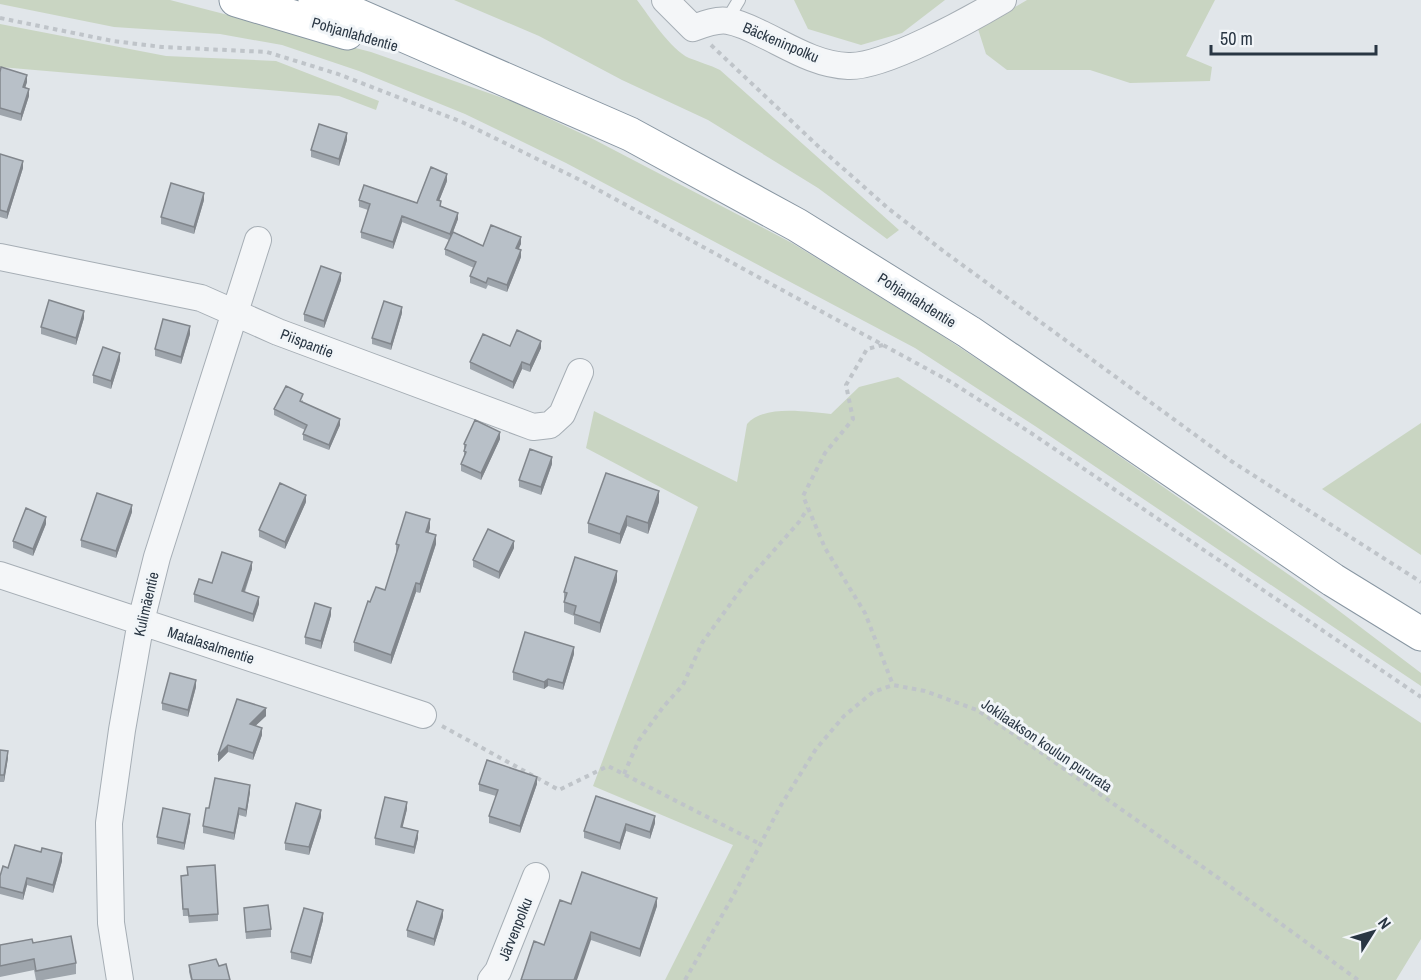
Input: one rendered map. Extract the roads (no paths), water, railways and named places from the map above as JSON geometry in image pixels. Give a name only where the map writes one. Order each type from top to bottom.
[{"type":"highway","name":"Pohjanlahdentie","points":[[236,0],[354,35],[474,66]]},
{"type":"highway","name":"Pohjanlahdentie","points":[[315,0],[357,15],[630,134],[797,225],[969,333],[1333,580],[1421,634]]},
{"type":"highway","name":"Pohjanlahdentie","points":[[1333,580],[1421,653]]},
{"type":"street","name":"Bäckeninpolku","points":[[665,0],[693,28],[733,10],[745,26],[806,56],[848,66],[873,62],[906,50],[1003,0]]},
{"type":"street","name":"Kulimäentie","points":[[120,980],[111,923],[109,822],[141,621],[157,557],[258,240]]},
{"type":"street","name":"Piispantie","points":[[0,257],[201,298],[278,332],[533,427],[550,425],[562,414],[580,372]]},
{"type":"street","name":"Matalasalmentie","points":[[0,575],[423,715]]},
{"type":"street","name":"Järvenpolku","points":[[492,980],[498,971],[536,876]]}]
